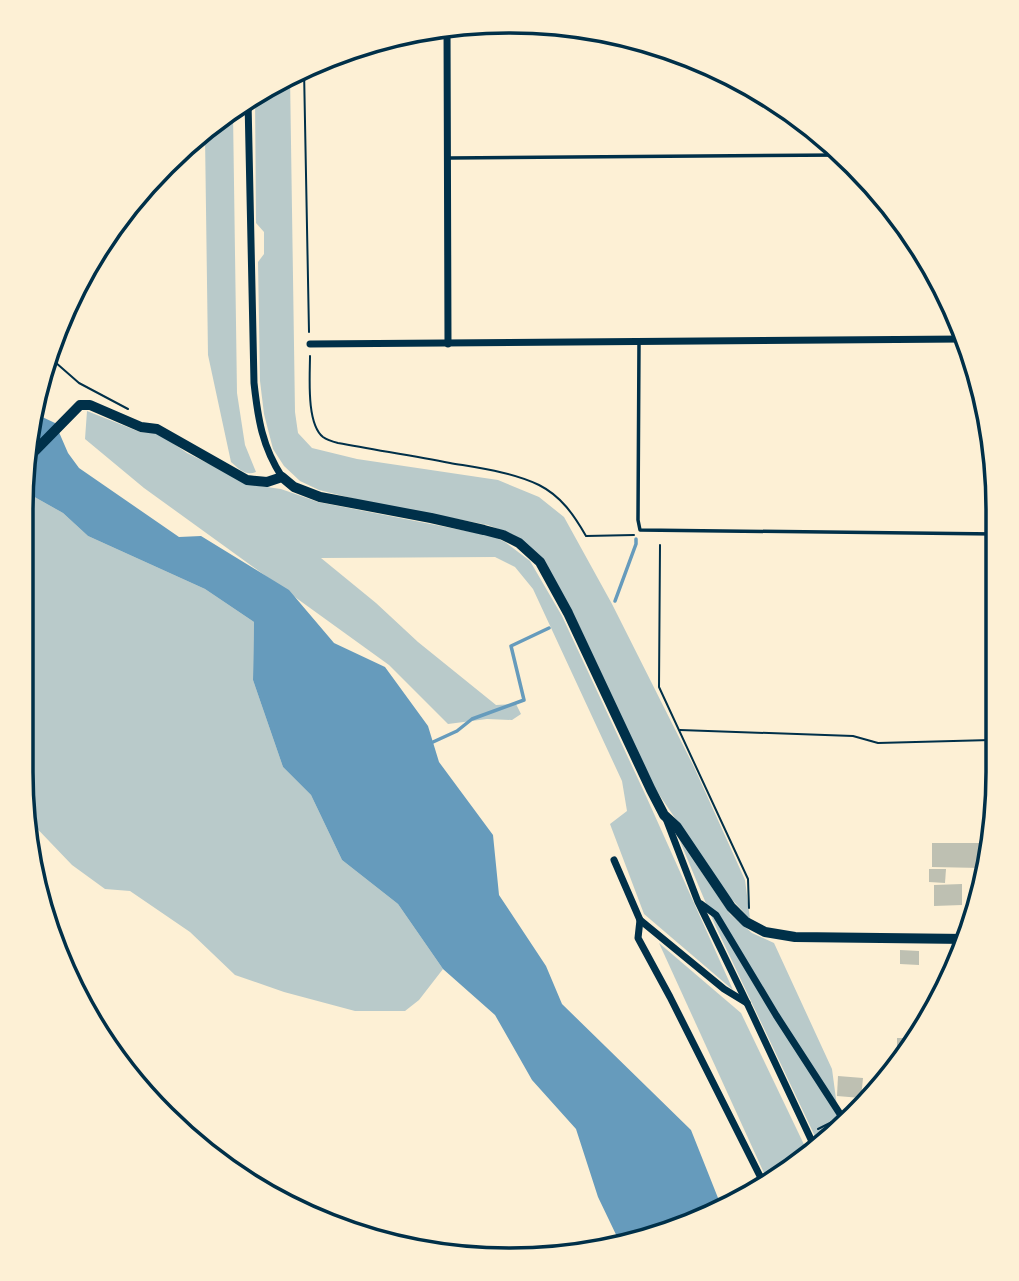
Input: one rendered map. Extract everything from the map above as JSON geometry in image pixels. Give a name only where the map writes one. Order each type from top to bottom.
[{"type":"main road","points":[[37,449],[80,405],[90,405],[141,427],[157,429],[247,480],[267,482],[282,477],[294,487],[320,497],[484,530],[519,543],[540,562],[568,613],[664,815],[677,827],[731,907],[746,922],[765,932],[795,937],[955,939]]},
{"type":"street","points":[[447,37],[448,344]]},
{"type":"street","points":[[248,112],[254,383],[258,420],[265,444],[282,477]]},
{"type":"street","points":[[310,345],[954,339]]},
{"type":"street","points":[[664,815],[698,902],[811,1140]]},
{"type":"street","points":[[614,860],[640,920],[724,989],[747,1003]]},
{"type":"street","points":[[698,902],[716,915],[839,1115]]},
{"type":"street","points":[[640,920],[638,938],[760,1176]]},
{"type":"lane","points":[[447,158],[828,155]]},
{"type":"lane","points":[[639,342],[640,530],[986,534]]},
{"type":"path","points":[[304,80],[311,406],[316,427],[323,437],[338,443],[487,469],[539,485],[571,511],[586,536],[633,535],[640,530]]},
{"type":"path","points":[[57,363],[79,383],[134,412]]},
{"type":"path","points":[[660,545],[659,687],[748,879],[748,903],[753,926]]},
{"type":"path","points":[[679,730],[853,736],[878,743],[986,740]]},
{"type":"path","points":[[808,1134],[827,1127]]},
{"type":"shaded area","points":[[290,87],[295,412],[298,433],[312,448],[357,459],[498,480],[539,497],[564,517],[612,604],[694,767],[745,880],[750,919],[725,892],[654,787],[573,613],[514,535],[488,525],[319,490],[300,481],[284,466],[273,449],[264,414],[260,381],[258,262],[264,254],[264,232],[256,223],[255,107]]},
{"type":"shaded area","points":[[233,123],[237,393],[245,445],[256,472],[242,471],[231,462],[208,355],[205,143]]},
{"type":"shaded area","points":[[87,411],[140,432],[158,433],[187,453],[252,485],[281,489],[318,502],[492,536],[505,542],[530,561],[562,616],[733,990],[644,914],[610,824],[627,811],[622,781],[533,589],[515,567],[495,557],[321,558],[496,705],[516,704],[521,714],[512,720],[487,719],[448,724],[389,665],[144,488],[85,439]]},
{"type":"shaded area","points":[[33,496],[63,513],[88,536],[205,589],[254,622],[253,680],[283,767],[311,795],[342,860],[398,904],[443,969],[419,1000],[405,1011],[355,1011],[284,992],[235,975],[190,932],[130,891],[105,889],[72,865],[36,828],[33,772]]},
{"type":"shaded area","points":[[679,839],[730,914],[752,933],[774,943],[832,1069],[838,1116],[815,1137],[715,925]]},
{"type":"shaded area","points":[[659,943],[741,1013],[804,1145],[764,1173]]},
{"type":"water","points":[[42,417],[55,423],[68,453],[79,468],[179,537],[201,536],[289,590],[334,643],[385,667],[428,726],[439,762],[493,835],[499,895],[546,966],[562,1004],[691,1130],[719,1200],[663,1222],[617,1236],[598,1197],[576,1129],[532,1080],[495,1015],[443,969],[398,904],[342,860],[311,795],[283,767],[253,680],[254,622],[205,589],[88,536],[63,513],[33,496]]},
{"type":"building","points":[[932,843],[980,843],[976,868],[932,867]]},
{"type":"building","points":[[929,869],[946,869],[945,883],[929,882]]},
{"type":"building","points":[[962,884],[962,905],[934,906],[934,885]]},
{"type":"building","points":[[900,950],[919,951],[919,965],[900,964]]},
{"type":"building","points":[[838,1076],[863,1078],[862,1092],[856,1098],[837,1096]]},
{"type":"waterway","points":[[615,601],[636,539]]},
{"type":"waterway","points":[[433,742],[457,731],[472,719],[524,700],[511,646],[549,628]]}]
